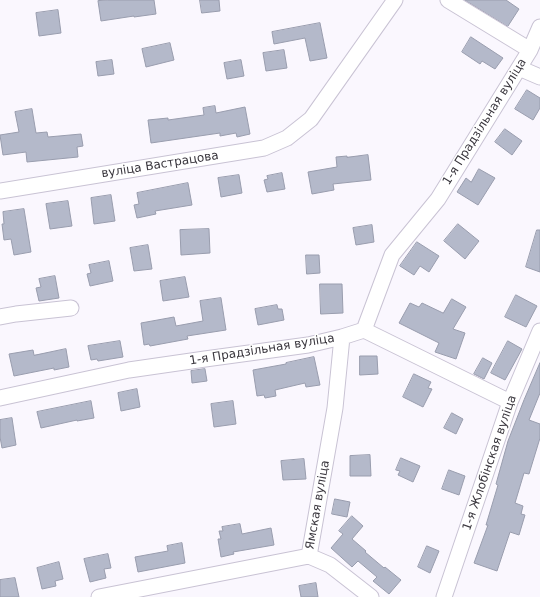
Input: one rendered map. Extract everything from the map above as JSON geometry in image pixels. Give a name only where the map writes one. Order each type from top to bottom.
[{"type":"street","name":"вуліца Вастрацова","points":[[0,191],[264,148],[287,138],[311,119],[395,0]]},
{"type":"street","points":[[448,0],[530,50]]},
{"type":"street","name":"1-я Прадзільная вуліца","points":[[0,398],[129,370],[205,358],[308,345],[364,330],[392,255],[438,199],[530,50],[540,26]]},
{"type":"street","points":[[519,68],[540,77]]},
{"type":"street","points":[[0,317],[71,308]]},
{"type":"street","points":[[364,330],[510,402]]},
{"type":"street","name":"1-я Жлобінская вуліца","points":[[444,597],[510,402],[540,331]]},
{"type":"street","name":"Ямская вуліца","points":[[99,597],[308,556],[334,408],[342,337]]},
{"type":"street","points":[[308,556],[330,565],[371,597]]},
{"type":"building","points":[[154,0],[156,14],[101,21],[98,1]]},
{"type":"building","points":[[200,0],[219,0],[220,11],[202,13]]},
{"type":"building","points":[[465,0],[506,0],[519,9],[508,26]]},
{"type":"building","points":[[58,10],[61,33],[39,36],[36,13]]},
{"type":"building","points":[[320,23],[327,58],[310,61],[305,38],[274,44],[272,32]]},
{"type":"building","points":[[471,37],[503,58],[495,69],[482,61],[480,64],[462,52]]},
{"type":"building","points":[[170,43],[174,60],[146,67],[142,49]]},
{"type":"building","points":[[284,50],[287,68],[266,71],[263,53]]},
{"type":"building","points":[[112,60],[114,74],[98,76],[96,62]]},
{"type":"building","points":[[241,60],[244,76],[227,79],[224,63]]},
{"type":"building","points":[[527,90],[540,98],[540,108],[533,120],[515,109]]},
{"type":"building","points":[[215,106],[216,113],[245,107],[250,134],[237,137],[236,133],[220,136],[220,133],[151,143],[148,120],[168,118],[168,120],[204,115],[203,108]]},
{"type":"building","points":[[32,109],[36,133],[47,132],[48,137],[81,134],[83,146],[77,147],[78,157],[27,162],[26,152],[3,155],[0,135],[19,132],[15,112]]},
{"type":"building","points":[[505,129],[522,141],[512,155],[495,142]]},
{"type":"building","points":[[368,155],[371,180],[333,184],[334,190],[312,194],[308,172],[337,167],[336,157]]},
{"type":"building","points":[[479,169],[495,178],[478,205],[457,192],[466,178],[471,182]]},
{"type":"building","points":[[282,173],[285,189],[267,192],[264,180],[268,179],[267,176]]},
{"type":"building","points":[[239,175],[242,193],[221,197],[218,178]]},
{"type":"building","points":[[188,183],[192,205],[155,211],[156,214],[137,218],[134,205],[139,204],[137,193]]},
{"type":"building","points":[[111,195],[115,221],[94,224],[91,198]]},
{"type":"building","points":[[68,201],[72,226],[50,229],[46,204]]},
{"type":"building","points":[[24,209],[31,252],[14,255],[11,239],[4,240],[2,224],[4,224],[3,212]]},
{"type":"building","points":[[458,224],[479,241],[465,259],[444,241]]},
{"type":"building","points":[[372,225],[374,242],[356,245],[353,228]]},
{"type":"building","points":[[209,229],[210,253],[181,255],[180,230]]},
{"type":"building","points":[[537,230],[540,230],[540,272],[526,267]]},
{"type":"building","points":[[417,242],[439,256],[429,272],[420,266],[414,275],[400,266]]},
{"type":"building","points":[[148,245],[152,269],[134,271],[130,248]]},
{"type":"building","points":[[306,255],[319,255],[320,273],[307,274]]},
{"type":"building","points":[[109,261],[113,281],[90,286],[87,274],[91,273],[89,265]]},
{"type":"building","points":[[55,276],[59,298],[39,301],[36,288],[41,287],[39,279]]},
{"type":"building","points":[[185,277],[189,297],[163,301],[160,281]]},
{"type":"building","points":[[320,284],[342,284],[343,313],[321,314]]},
{"type":"building","points":[[516,295],[537,306],[526,327],[505,317]]},
{"type":"building","points":[[221,298],[226,330],[187,336],[188,339],[150,346],[149,344],[144,345],[141,323],[174,317],[176,326],[203,321],[200,301]]},
{"type":"building","points":[[452,299],[466,307],[453,329],[465,333],[456,359],[435,352],[439,343],[399,323],[410,303],[419,307],[422,303],[443,313]]},
{"type":"building","points":[[277,305],[278,309],[282,309],[284,320],[258,325],[255,309]]},
{"type":"building","points":[[120,341],[123,357],[98,361],[97,359],[91,360],[88,346]]},
{"type":"building","points":[[508,341],[522,349],[505,380],[491,373]]},
{"type":"building","points":[[66,349],[69,367],[54,370],[54,368],[14,376],[9,354],[33,350],[34,355]]},
{"type":"building","points":[[360,356],[377,356],[378,374],[360,375]]},
{"type":"building","points":[[314,357],[320,385],[306,387],[305,383],[275,390],[276,396],[265,398],[264,395],[257,396],[253,370]]},
{"type":"building","points":[[483,358],[492,363],[484,379],[474,374]]},
{"type":"building","points":[[540,363],[540,393],[529,420],[540,424],[540,438],[529,474],[524,473],[515,503],[523,506],[521,514],[525,515],[519,535],[510,532],[497,571],[474,563],[488,525],[486,525],[498,485],[496,484],[508,441]]},
{"type":"building","points":[[205,369],[207,381],[192,383],[191,371]]},
{"type":"building","points":[[414,374],[431,382],[428,388],[432,389],[423,407],[403,397]]},
{"type":"building","points":[[137,389],[140,407],[121,411],[118,393]]},
{"type":"building","points":[[91,401],[94,418],[41,428],[37,412]]},
{"type":"building","points":[[233,401],[236,424],[214,427],[211,404]]},
{"type":"building","points":[[452,413],[463,419],[456,434],[444,428]]},
{"type":"building","points":[[12,418],[16,445],[2,448],[0,437],[0,420]]},
{"type":"building","points":[[370,455],[371,476],[350,476],[350,456]]},
{"type":"building","points":[[401,458],[420,466],[413,482],[398,475],[400,471],[396,470]]},
{"type":"building","points":[[304,459],[306,479],[283,480],[281,461]]},
{"type":"building","points":[[449,470],[465,476],[459,495],[442,489]]},
{"type":"building","points":[[335,499],[350,502],[347,517],[332,514]]},
{"type":"building","points":[[352,516],[363,526],[352,539],[384,568],[385,567],[401,580],[389,594],[373,581],[377,577],[358,561],[352,567],[331,548],[343,534],[339,531]]},
{"type":"building","points":[[240,524],[242,534],[271,528],[274,545],[233,552],[234,554],[221,557],[218,539],[221,539],[219,531],[223,531],[222,527]]},
{"type":"building","points":[[182,543],[185,563],[138,572],[135,557],[168,551],[167,546]]},
{"type":"building","points":[[427,546],[439,551],[430,573],[418,567]]},
{"type":"building","points":[[108,554],[111,568],[104,569],[106,578],[90,582],[84,559]]},
{"type":"building","points":[[59,562],[63,579],[55,581],[56,586],[42,589],[37,568]]},
{"type":"building","points":[[15,578],[19,597],[0,597],[0,580]]},
{"type":"building","points":[[316,583],[318,597],[301,597],[299,586]]}]
